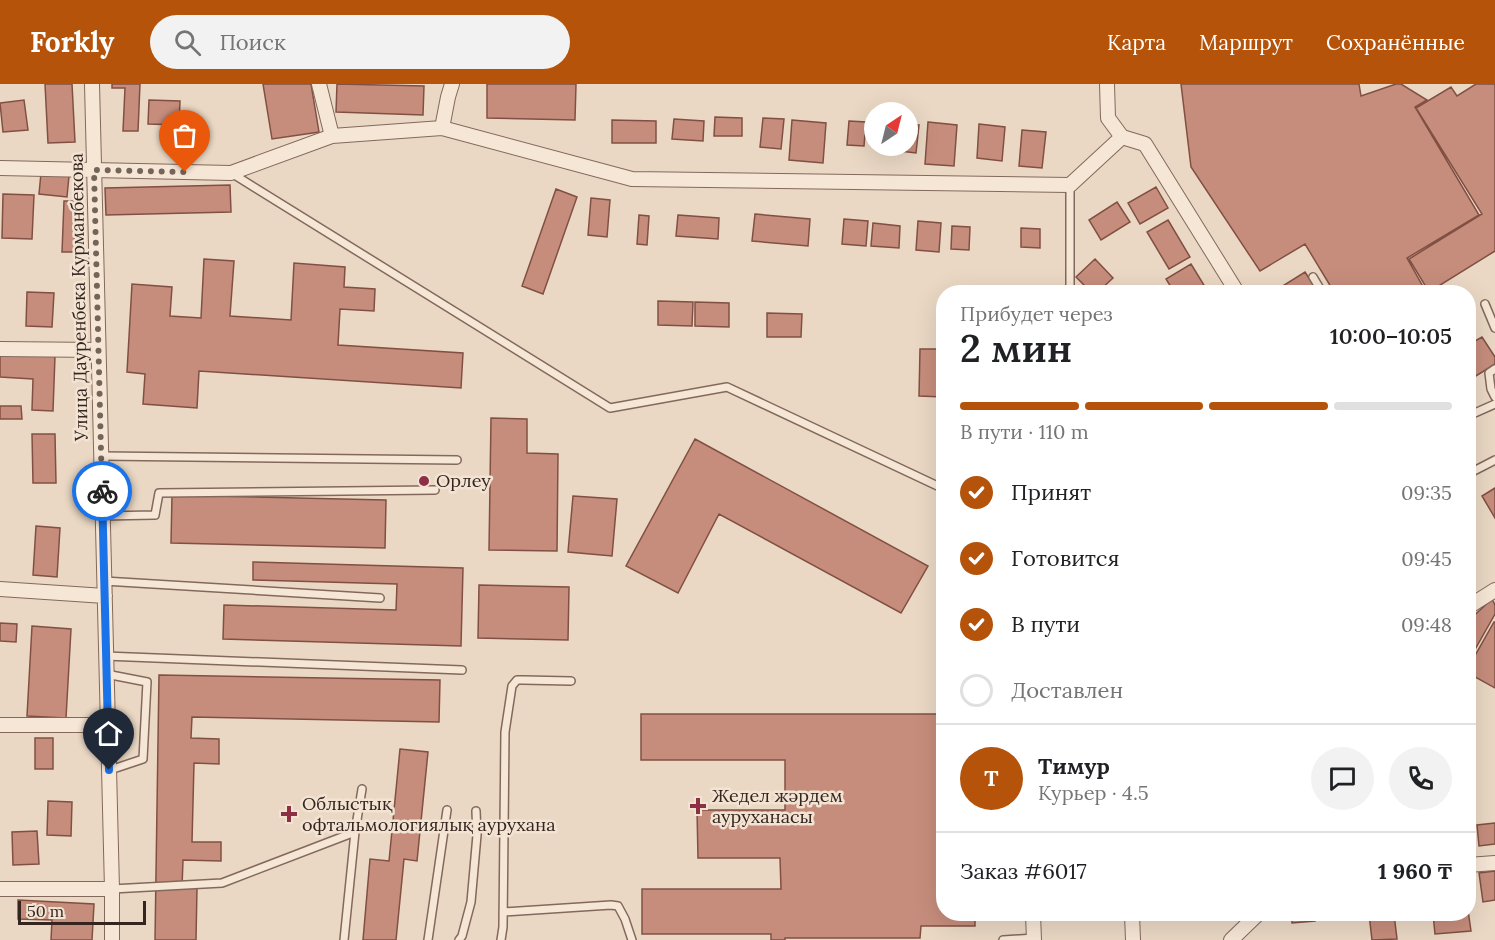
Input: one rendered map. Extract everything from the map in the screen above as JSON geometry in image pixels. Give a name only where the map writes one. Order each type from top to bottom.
[{"type":"street","name":"Улица Дауренбека Курманбекова","points":[[92,84],[112,940]]},
{"type":"street","points":[[319,84],[332,136]]},
{"type":"street","points":[[442,128],[452,84]]},
{"type":"street","points":[[1107,84],[1108,118],[1122,137],[1145,144],[1233,285]]},
{"type":"street","points":[[0,168],[231,173],[332,136],[442,128],[632,179],[1070,185],[1122,137]]},
{"type":"street","points":[[0,349],[99,350]]},
{"type":"street","points":[[0,589],[105,596]]},
{"type":"street","points":[[1476,602],[1495,590]]},
{"type":"street","points":[[0,725],[108,725]]},
{"type":"street","points":[[1476,865],[1495,863]]},
{"type":"street","points":[[0,889],[112,889]]},
{"type":"street","points":[[1034,921],[1034,939]]},
{"type":"street","points":[[1132,921],[1133,940]]},
{"type":"street","points":[[1231,940],[1251,921]]},
{"type":"lane","points":[[231,173],[610,408],[727,387],[936,485]]},
{"type":"lane","points":[[1070,185],[1070,285]]},
{"type":"lane","points":[[1312,278],[1317,285]]},
{"type":"lane","points":[[1485,304],[1495,328]]},
{"type":"lane","points":[[1495,369],[1489,373],[1491,389],[1495,397]]},
{"type":"lane","points":[[1476,412],[1495,404]]},
{"type":"lane","points":[[101,456],[458,460]]},
{"type":"lane","points":[[1476,470],[1495,460]]},
{"type":"lane","points":[[103,516],[155,515],[159,493],[435,490]]},
{"type":"lane","points":[[104,581],[380,598]]},
{"type":"lane","points":[[105,656],[462,670]]},
{"type":"lane","points":[[106,674],[147,682],[143,759],[109,770]]},
{"type":"lane","points":[[501,940],[505,732],[512,686],[517,680],[571,681]]},
{"type":"lane","points":[[344,940],[355,832],[362,789]]},
{"type":"lane","points":[[428,940],[447,810]]},
{"type":"lane","points":[[459,940],[471,902],[477,835],[476,811]]},
{"type":"lane","points":[[112,889],[222,883],[355,832]]},
{"type":"lane","points":[[503,912],[618,906],[632,940]]},
{"type":"lane","points":[[1003,940],[1034,939]]},
{"type":"building","points":[[45,84],[72,84],[75,142],[48,143]]},
{"type":"building","points":[[112,84],[140,84],[138,131],[123,131],[125,88],[112,88]]},
{"type":"building","points":[[263,84],[311,84],[319,132],[272,139]]},
{"type":"building","points":[[337,84],[424,86],[423,115],[336,112]]},
{"type":"building","points":[[487,84],[576,84],[575,120],[487,118]]},
{"type":"building","points":[[1181,84],[1359,84],[1361,96],[1401,84],[1427,100],[1415,107],[1479,215],[1407,258],[1422,285],[1330,285],[1305,244],[1260,271],[1191,167]]},
{"type":"building","points":[[1476,84],[1495,84],[1495,251],[1440,285],[1425,285],[1409,259],[1482,214],[1416,108],[1451,87],[1457,96]]},
{"type":"building","points":[[24,100],[28,130],[3,132],[0,103]]},
{"type":"building","points":[[149,100],[180,101],[179,125],[148,124]]},
{"type":"building","points":[[715,117],[742,118],[742,136],[714,136]]},
{"type":"building","points":[[763,118],[784,119],[781,149],[760,147]]},
{"type":"building","points":[[674,119],[704,121],[703,141],[672,139]]},
{"type":"building","points":[[612,120],[656,121],[656,143],[612,143]]},
{"type":"building","points":[[792,120],[826,123],[823,163],[789,160]]},
{"type":"building","points":[[849,121],[864,122],[864,146],[847,145]]},
{"type":"building","points":[[928,122],[957,125],[954,166],[925,164]]},
{"type":"building","points":[[979,124],[1005,127],[1002,161],[977,158]]},
{"type":"building","points":[[1022,130],[1046,132],[1042,168],[1019,166]]},
{"type":"building","points":[[41,173],[69,176],[67,197],[39,194]]},
{"type":"building","points":[[230,185],[231,212],[106,215],[105,188]]},
{"type":"building","points":[[1156,187],[1168,208],[1140,224],[1128,203]]},
{"type":"building","points":[[556,189],[577,197],[543,294],[522,286]]},
{"type":"building","points":[[3,194],[34,195],[32,239],[2,238]]},
{"type":"building","points":[[591,198],[610,200],[607,237],[588,235]]},
{"type":"building","points":[[64,201],[76,201],[74,252],[62,252]]},
{"type":"building","points":[[1117,202],[1130,222],[1101,240],[1089,220]]},
{"type":"building","points":[[755,214],[810,219],[808,246],[752,241]]},
{"type":"building","points":[[639,215],[649,216],[647,245],[637,244]]},
{"type":"building","points":[[678,215],[719,218],[718,239],[676,236]]},
{"type":"building","points":[[844,219],[868,221],[866,246],[842,244]]},
{"type":"building","points":[[1168,220],[1190,257],[1169,269],[1147,232]]},
{"type":"building","points":[[918,221],[941,223],[939,252],[916,250]]},
{"type":"building","points":[[873,223],[900,226],[899,248],[871,246]]},
{"type":"building","points":[[952,226],[970,227],[969,250],[951,249]]},
{"type":"building","points":[[1021,228],[1040,229],[1040,248],[1021,247]]},
{"type":"building","points":[[204,259],[234,261],[230,316],[291,320],[294,263],[345,267],[344,287],[375,289],[374,311],[340,309],[338,345],[463,353],[461,388],[199,371],[197,408],[143,404],[145,374],[127,372],[132,284],[172,287],[170,316],[201,318]]},
{"type":"building","points":[[1095,259],[1113,278],[1106,285],[1084,285],[1076,277]]},
{"type":"building","points":[[1191,264],[1204,285],[1170,285],[1166,279]]},
{"type":"building","points":[[1305,272],[1313,285],[1284,285]]},
{"type":"building","points":[[27,292],[54,293],[52,327],[26,326]]},
{"type":"building","points":[[658,301],[693,302],[692,326],[658,325]]},
{"type":"building","points":[[695,302],[729,303],[729,327],[695,326]]},
{"type":"building","points":[[767,313],[802,314],[801,337],[767,337]]},
{"type":"building","points":[[1482,337],[1495,357],[1495,364],[1476,376],[1476,340]]},
{"type":"building","points":[[920,349],[936,349],[936,397],[919,396]]},
{"type":"building","points":[[0,353],[55,356],[53,411],[32,410],[33,379],[0,377]]},
{"type":"building","points":[[0,406],[21,406],[22,419],[0,419]]},
{"type":"building","points":[[491,418],[527,419],[527,453],[558,454],[557,551],[489,550]]},
{"type":"building","points":[[32,434],[55,434],[56,483],[33,483]]},
{"type":"building","points":[[695,439],[928,566],[901,613],[719,514],[678,593],[626,566]]},
{"type":"building","points":[[1495,488],[1495,518],[1482,496]]},
{"type":"building","points":[[172,495],[386,500],[385,548],[171,543]]},
{"type":"building","points":[[573,496],[617,499],[612,556],[568,552]]},
{"type":"building","points":[[36,526],[60,528],[57,577],[33,575]]},
{"type":"building","points":[[253,562],[463,568],[461,646],[223,639],[224,605],[396,610],[397,584],[253,580]]},
{"type":"building","points":[[479,585],[569,587],[568,640],[478,638]]},
{"type":"building","points":[[1492,599],[1495,614],[1476,648],[1476,614]]},
{"type":"building","points":[[1495,622],[1495,688],[1476,677],[1476,654]]},
{"type":"building","points":[[0,623],[17,624],[16,642],[0,641]]},
{"type":"building","points":[[32,626],[71,629],[66,718],[27,716]]},
{"type":"building","points":[[159,675],[440,680],[439,722],[192,717],[191,738],[219,739],[219,764],[194,763],[192,842],[221,842],[221,861],[183,860],[182,887],[197,888],[196,940],[155,940]]},
{"type":"building","points":[[641,714],[936,714],[936,921],[975,921],[975,926],[921,926],[920,938],[785,938],[785,940],[771,940],[771,934],[642,934],[642,889],[781,889],[780,858],[698,858],[697,810],[785,810],[785,760],[641,760]]},
{"type":"building","points":[[35,738],[53,738],[53,769],[35,769]]},
{"type":"building","points":[[400,749],[428,752],[417,861],[404,859],[396,940],[363,940],[370,859],[389,861]]},
{"type":"building","points":[[48,801],[72,802],[71,836],[47,835]]},
{"type":"building","points":[[1495,823],[1495,844],[1479,846],[1477,825]]},
{"type":"building","points":[[37,831],[39,864],[13,865],[12,832]]},
{"type":"building","points":[[1495,871],[1495,900],[1483,902],[1479,873]]},
{"type":"building","points":[[18,900],[94,904],[92,940],[51,940],[52,920],[18,919]]},
{"type":"building","points":[[1292,921],[1315,921],[1292,923]]},
{"type":"building","points":[[1370,921],[1395,921],[1397,939],[1372,940]]},
{"type":"building","points":[[1434,921],[1470,921],[1471,931],[1435,934]]},
{"type":"way so far","points":[[102,491],[94,170],[185,172]]},
{"type":"place","name":"Орлеу","points":[[424,481]]},
{"type":"place","name":"Жедел жәрдем ауруханасы","points":[[698,806]]},
{"type":"place","name":"Облыстық офтальмологиялық аурухана","points":[[289,814]]},
{"type":"route","points":[[102,491],[109,770]]}]
